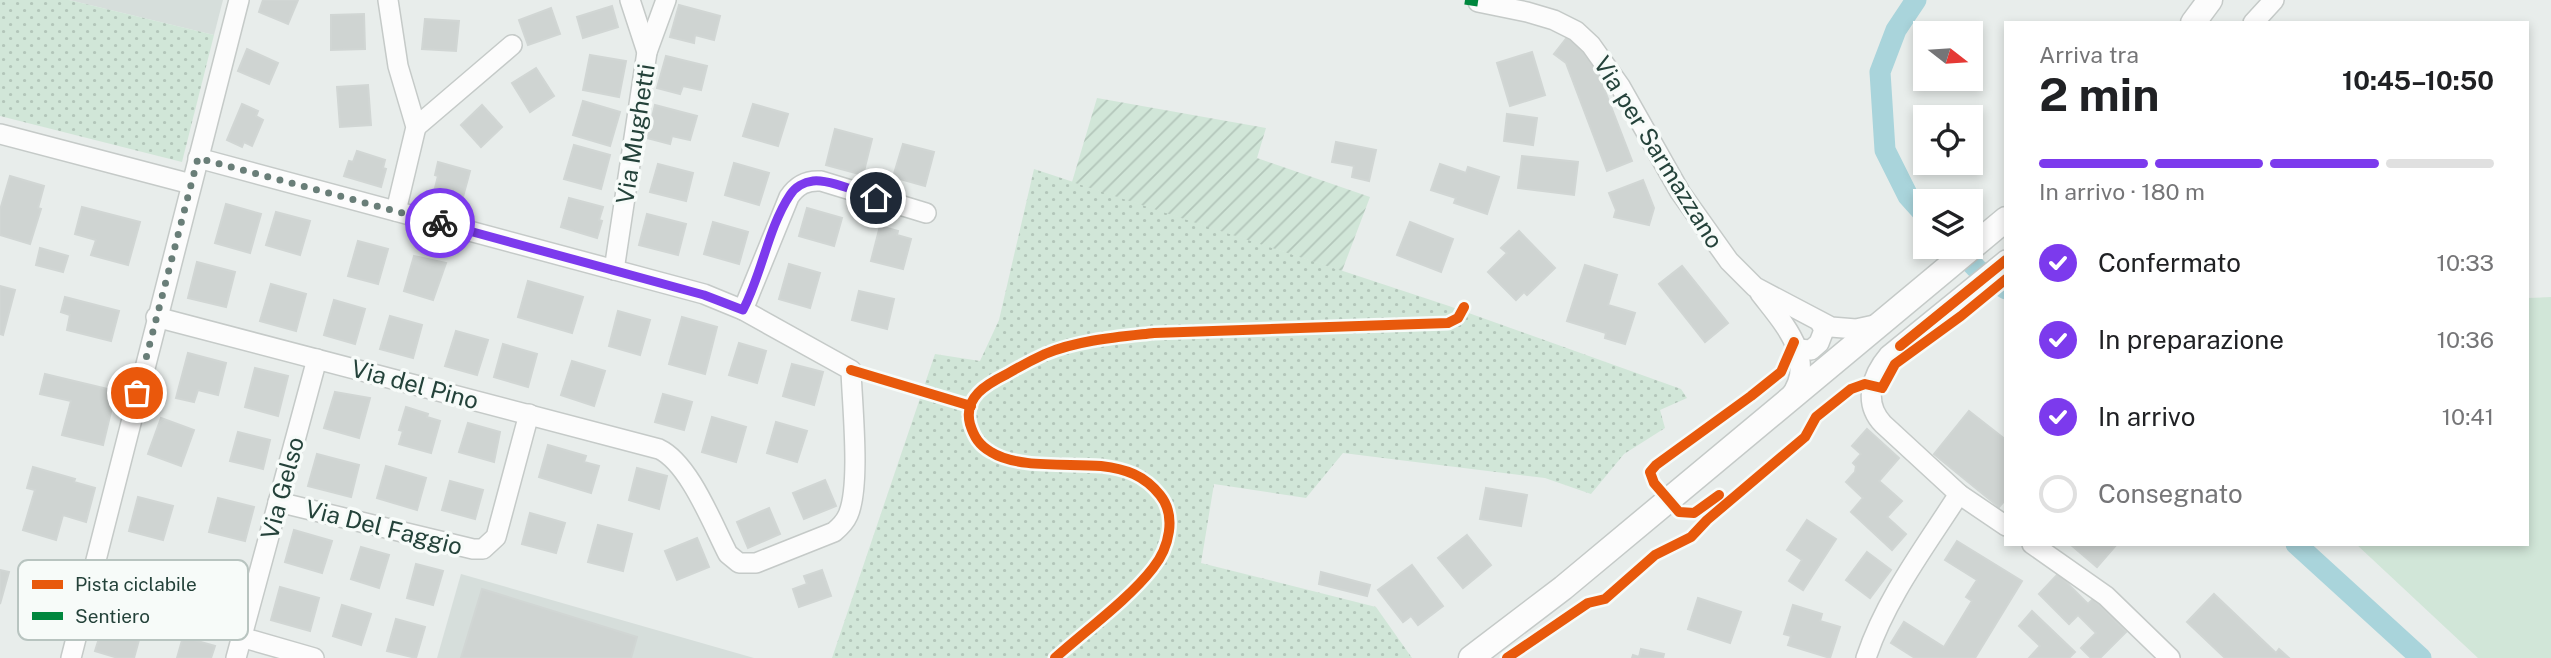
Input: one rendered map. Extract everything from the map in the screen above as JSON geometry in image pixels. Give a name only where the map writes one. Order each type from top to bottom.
[{"type":"street","points":[[94,560],[239,0]]},
{"type":"street","points":[[388,0],[395,55],[416,128],[396,211]]},
{"type":"street","points":[[630,0],[648,52]]},
{"type":"street","name":"Via Mughetti","points":[[614,270],[648,52],[666,0]]},
{"type":"street","points":[[2194,21],[2210,0]]},
{"type":"street","points":[[2255,21],[2274,0]]},
{"type":"street","name":"Via per Sarmazzano","points":[[1478,2],[1554,20],[1568,26],[1591,45],[1620,86],[1679,192],[1728,261],[1755,286]]},
{"type":"street","points":[[416,128],[512,45]]},
{"type":"street","points":[[0,134],[191,184]]},
{"type":"street","points":[[198,158],[614,270],[714,298],[743,310],[789,197],[800,185],[821,181],[926,213]]},
{"type":"street","points":[[1471,658],[1563,588],[2004,221]]},
{"type":"street","points":[[2004,262],[1884,361],[1873,380],[1871,397],[1878,419],[1959,494],[2004,525]]},
{"type":"street","points":[[1755,286],[1831,327],[1847,329],[1880,324]]},
{"type":"street","points":[[1755,286],[1793,341],[1811,350],[1819,343],[1824,330],[1813,318],[1801,314],[1792,320],[1793,341],[1802,369],[1795,390],[1789,398]]},
{"type":"street","name":"Via del Pino","points":[[156,317],[653,447],[672,456],[683,468],[728,554],[739,563],[756,564],[834,532],[848,516],[854,486],[851,370],[743,310]]},
{"type":"street","name":"Via Gelso","points":[[248,612],[317,359]]},
{"type":"street","name":"Via Del Faggio","points":[[278,502],[473,549],[483,549],[489,546],[497,532],[529,414]]},
{"type":"street","points":[[1866,658],[1891,600],[1959,494]]},
{"type":"street","points":[[2035,546],[2106,596],[2170,658]]},
{"type":"street","name":"Via Gelso","points":[[236,658],[240,640]]},
{"type":"street","points":[[248,640],[314,658]]},
{"type":"shaded area","points":[[69,0],[223,0],[214,35]]},
{"type":"shaded area","points":[[461,574],[754,658],[437,658]]},
{"type":"green space","points":[[0,0],[69,0],[214,35],[182,162],[0,116]]},
{"type":"green space","points":[[1097,98],[1266,128],[1257,158],[1370,197],[1342,271],[1072,182]]},
{"type":"green space","points":[[1034,169],[1449,306],[1681,389],[1687,398],[1660,410],[1665,428],[1624,454],[1591,494],[1545,478],[1343,453],[1306,498],[1214,484],[1201,563],[1376,607],[1412,658],[832,658],[935,354],[980,361],[999,320]]},
{"type":"green space","points":[[2551,297],[2551,658],[2478,658],[2358,546],[2529,546],[2529,298]]},
{"type":"building","points":[[263,0],[298,0],[288,24],[259,12]]},
{"type":"building","points":[[679,5],[720,16],[714,40],[695,35],[694,43],[670,37]]},
{"type":"building","points":[[612,6],[618,27],[583,38],[577,17]]},
{"type":"building","points":[[551,8],[560,34],[528,45],[519,20]]},
{"type":"building","points":[[364,14],[365,49],[331,50],[331,15]]},
{"type":"building","points":[[425,19],[459,21],[456,51],[422,49]]},
{"type":"building","points":[[1569,35],[1590,52],[1632,161],[1607,171],[1566,63],[1554,54]]},
{"type":"building","points":[[247,49],[278,63],[269,84],[238,71]]},
{"type":"building","points":[[1532,52],[1545,95],[1510,106],[1497,63]]},
{"type":"building","points":[[590,55],[626,61],[619,97],[583,90]]},
{"type":"building","points":[[666,56],[707,66],[701,90],[683,86],[680,94],[657,88]]},
{"type":"building","points":[[536,68],[554,96],[530,112],[512,83]]},
{"type":"building","points":[[368,85],[371,125],[340,127],[337,87]]},
{"type":"building","points":[[583,101],[620,112],[610,146],[573,135]]},
{"type":"building","points":[[242,104],[258,111],[256,116],[263,120],[252,146],[244,142],[242,147],[227,140]]},
{"type":"building","points":[[753,104],[788,114],[778,146],[743,136]]},
{"type":"building","points":[[482,105],[502,127],[481,147],[461,125]]},
{"type":"building","points":[[655,105],[697,116],[690,140],[672,136],[670,144],[647,138]]},
{"type":"building","points":[[1507,114],[1537,118],[1533,145],[1504,141]]},
{"type":"building","points":[[835,129],[872,139],[863,175],[826,165]]},
{"type":"building","points":[[1336,142],[1376,150],[1369,181],[1352,177],[1354,166],[1332,162]]},
{"type":"building","points":[[903,144],[934,152],[925,186],[893,177]]},
{"type":"building","points":[[574,145],[610,155],[601,189],[564,179]]},
{"type":"building","points":[[357,151],[385,160],[383,168],[386,169],[381,187],[344,176],[349,161],[353,162]]},
{"type":"building","points":[[1522,156],[1578,162],[1574,195],[1518,188]]},
{"type":"building","points":[[438,162],[470,171],[460,208],[432,200],[438,176],[435,175]]},
{"type":"building","points":[[734,163],[769,173],[759,205],[725,195]]},
{"type":"building","points":[[658,164],[693,173],[686,201],[650,192]]},
{"type":"building","points":[[1440,164],[1466,173],[1468,167],[1499,177],[1487,214],[1454,203],[1456,198],[1431,190]]},
{"type":"building","points":[[10,176],[44,186],[38,208],[41,209],[30,244],[0,235],[0,210]]},
{"type":"building","points":[[1643,180],[1654,208],[1649,225],[1614,217],[1616,210],[1609,193]]},
{"type":"building","points":[[569,198],[603,207],[597,238],[561,227]]},
{"type":"building","points":[[226,204],[261,214],[250,253],[215,243]]},
{"type":"building","points":[[82,207],[140,222],[128,265],[91,255],[96,240],[75,234]]},
{"type":"building","points":[[807,208],[842,218],[834,246],[799,236]]},
{"type":"building","points":[[276,212],[310,221],[300,255],[266,245]]},
{"type":"building","points":[[647,214],[686,224],[678,255],[639,245]]},
{"type":"building","points":[[713,222],[748,232],[739,264],[704,254]]},
{"type":"building","points":[[1410,222],[1453,239],[1441,272],[1397,255]]},
{"type":"building","points":[[880,226],[898,231],[897,235],[911,239],[903,269],[871,261]]},
{"type":"building","points":[[1519,231],[1555,268],[1527,295],[1524,292],[1516,300],[1488,272],[1507,253],[1501,248]]},
{"type":"building","points":[[358,241],[388,249],[378,284],[348,276]]},
{"type":"building","points":[[40,248],[68,256],[63,272],[36,265]]},
{"type":"building","points":[[414,256],[446,263],[433,300],[404,291]]},
{"type":"building","points":[[197,262],[235,272],[226,307],[188,298]]},
{"type":"building","points":[[789,264],[820,273],[810,308],[779,299]]},
{"type":"building","points":[[1585,265],[1617,275],[1608,305],[1635,313],[1625,344],[1605,338],[1606,333],[1567,321]]},
{"type":"building","points":[[1682,266],[1728,323],[1705,342],[1659,284]]},
{"type":"building","points":[[528,281],[583,297],[572,333],[518,317]]},
{"type":"building","points":[[271,284],[306,294],[296,331],[260,321]]},
{"type":"building","points":[[0,286],[15,290],[3,335],[0,334]]},
{"type":"building","points":[[859,291],[894,299],[887,329],[852,320]]},
{"type":"building","points":[[65,297],[119,311],[111,341],[67,330],[70,315],[61,312]]},
{"type":"building","points":[[334,300],[365,309],[355,344],[324,335]]},
{"type":"building","points":[[618,311],[650,320],[640,355],[609,346]]},
{"type":"building","points":[[390,316],[422,325],[413,358],[380,349]]},
{"type":"building","points":[[682,317],[717,327],[705,374],[669,364]]},
{"type":"building","points":[[456,331],[488,340],[477,375],[445,366]]},
{"type":"building","points":[[739,343],[766,351],[757,383],[729,375]]},
{"type":"building","points":[[503,344],[537,354],[528,387],[494,377]]},
{"type":"building","points":[[188,353],[226,363],[218,395],[198,390],[194,402],[176,398]]},
{"type":"building","points":[[572,361],[605,371],[594,406],[561,395]]},
{"type":"building","points":[[792,364],[823,372],[814,405],[783,396]]},
{"type":"building","points":[[255,368],[288,376],[278,416],[245,407]]},
{"type":"building","points":[[45,374],[116,391],[103,445],[62,435],[71,401],[40,394]]},
{"type":"building","points":[[335,392],[370,398],[359,438],[324,428]]},
{"type":"building","points":[[663,394],[692,402],[684,430],[655,422]]},
{"type":"building","points":[[406,407],[440,421],[431,453],[399,444],[403,431],[399,430]]},
{"type":"building","points":[[1969,411],[2004,438],[2004,501],[1999,507],[1934,454]]},
{"type":"building","points":[[712,417],[746,427],[736,462],[702,452]]},
{"type":"building","points":[[161,418],[194,430],[181,466],[148,454]]},
{"type":"building","points":[[776,422],[807,431],[797,462],[767,453]]},
{"type":"building","points":[[468,423],[500,432],[494,462],[459,452]]},
{"type":"building","points":[[1867,429],[1899,458],[1879,481],[1902,501],[1887,517],[1906,534],[1892,550],[1851,512],[1863,498],[1846,482],[1855,472],[1856,466],[1853,463],[1861,454],[1852,446]]},
{"type":"building","points":[[238,432],[270,440],[263,469],[230,461]]},
{"type":"building","points":[[548,445],[586,456],[584,462],[599,466],[591,493],[539,477]]},
{"type":"building","points":[[317,454],[359,465],[351,497],[308,486]]},
{"type":"building","points":[[386,466],[426,478],[417,510],[377,498]]},
{"type":"building","points":[[33,467],[75,479],[74,482],[95,488],[86,522],[63,515],[56,540],[23,530],[35,490],[27,488]]},
{"type":"building","points":[[637,468],[667,476],[659,509],[629,500]]},
{"type":"building","points":[[825,480],[836,506],[804,519],[793,493]]},
{"type":"building","points":[[450,481],[483,490],[475,519],[442,510]]},
{"type":"building","points":[[1486,488],[1527,495],[1521,526],[1480,519]]},
{"type":"building","points":[[138,497],[173,506],[163,540],[129,531]]},
{"type":"building","points":[[218,498],[254,507],[245,541],[209,532]]},
{"type":"building","points":[[769,508],[780,534],[748,548],[737,522]]},
{"type":"building","points":[[530,513],[565,523],[556,553],[522,544]]},
{"type":"building","points":[[1807,520],[1836,539],[1803,590],[1789,581],[1802,560],[1787,550]]},
{"type":"building","points":[[598,525],[632,534],[623,571],[588,562]]},
{"type":"building","points":[[294,530],[332,541],[322,573],[285,562]]},
{"type":"building","points":[[1467,535],[1491,565],[1463,588],[1438,558]]},
{"type":"building","points":[[697,538],[709,567],[677,580],[665,551]]},
{"type":"building","points":[[1957,541],[2022,581],[1975,658],[1915,658],[1891,643],[1904,622],[1944,647],[1972,601],[1966,597],[1977,580],[1945,560]]},
{"type":"building","points":[[2072,546],[2115,546],[2097,567]]},
{"type":"building","points":[[361,547],[389,555],[379,588],[351,579]]},
{"type":"building","points":[[1867,552],[1891,570],[1870,598],[1846,580]]},
{"type":"building","points":[[416,564],[443,571],[433,605],[407,598]]},
{"type":"building","points":[[1412,565],[1443,606],[1418,625],[1411,616],[1403,622],[1378,590]]},
{"type":"building","points":[[0,570],[9,572],[0,604]]},
{"type":"building","points":[[822,570],[831,596],[799,607],[793,589],[807,584],[804,576]]},
{"type":"building","points":[[1321,572],[1370,585],[1367,596],[1319,584]]},
{"type":"building","points":[[2058,574],[2088,604],[2093,599],[2126,632],[2100,658],[2091,658],[2081,648],[2096,633],[2078,615],[2069,624],[2039,594]]},
{"type":"building","points":[[280,587],[319,598],[310,631],[271,620]]},
{"type":"building","points":[[482,589],[637,637],[631,658],[461,658]]},
{"type":"building","points":[[2214,594],[2276,653],[2279,649],[2289,658],[2225,658],[2187,622]]},
{"type":"building","points":[[1698,598],[1741,612],[1730,643],[1688,629]]},
{"type":"building","points":[[342,605],[371,614],[361,645],[333,636]]},
{"type":"building","points":[[1793,605],[1822,614],[1820,621],[1840,627],[1830,658],[1788,645],[1791,636],[1784,634]]},
{"type":"building","points":[[2032,611],[2075,652],[2069,658],[2029,658],[2040,646],[2019,626]]},
{"type":"building","points":[[396,619],[425,627],[416,658],[387,651]]},
{"type":"building","points":[[98,640],[139,640],[134,658],[118,658],[95,651]]},
{"type":"building","points":[[182,640],[215,646],[211,658],[177,658]]},
{"type":"building","points":[[1641,649],[1664,654],[1663,658],[1632,658],[1633,655],[1639,657]]},
{"type":"waterway","points":[[1913,202],[1885,150],[1880,72],[1896,30],[1916,0]]},
{"type":"waterway","points":[[1967,259],[1978,270],[2004,288]]},
{"type":"waterway","points":[[2298,546],[2421,658]]},
{"type":"marked path","points":[[1465,0],[1478,2]]},
{"type":"cycle path","points":[[1900,346],[2004,262]]},
{"type":"cycle path","points":[[1507,658],[1588,603],[1605,599],[1655,555],[1691,537],[1707,520],[1805,437],[1816,417],[1851,389],[1865,384],[1882,388],[1895,364],[2004,281]]},
{"type":"cycle path","points":[[1055,658],[1119,603],[1153,568],[1167,542],[1168,512],[1154,488],[1126,471],[1101,466],[1015,461],[987,449],[975,437],[970,424],[970,406],[978,393],[999,378],[1045,354],[1098,340],[1154,333],[1448,323],[1458,318],[1464,307]]},
{"type":"cycle path","points":[[1719,495],[1694,513],[1679,512],[1654,483],[1650,472],[1781,372],[1794,342]]},
{"type":"cycle path","points":[[851,370],[971,406]]},
{"type":"way so far","points":[[137,393],[198,158],[440,223]]},
{"type":"route","points":[[440,223],[704,295],[743,310],[779,220],[795,189],[805,183],[818,181],[876,198]]}]
